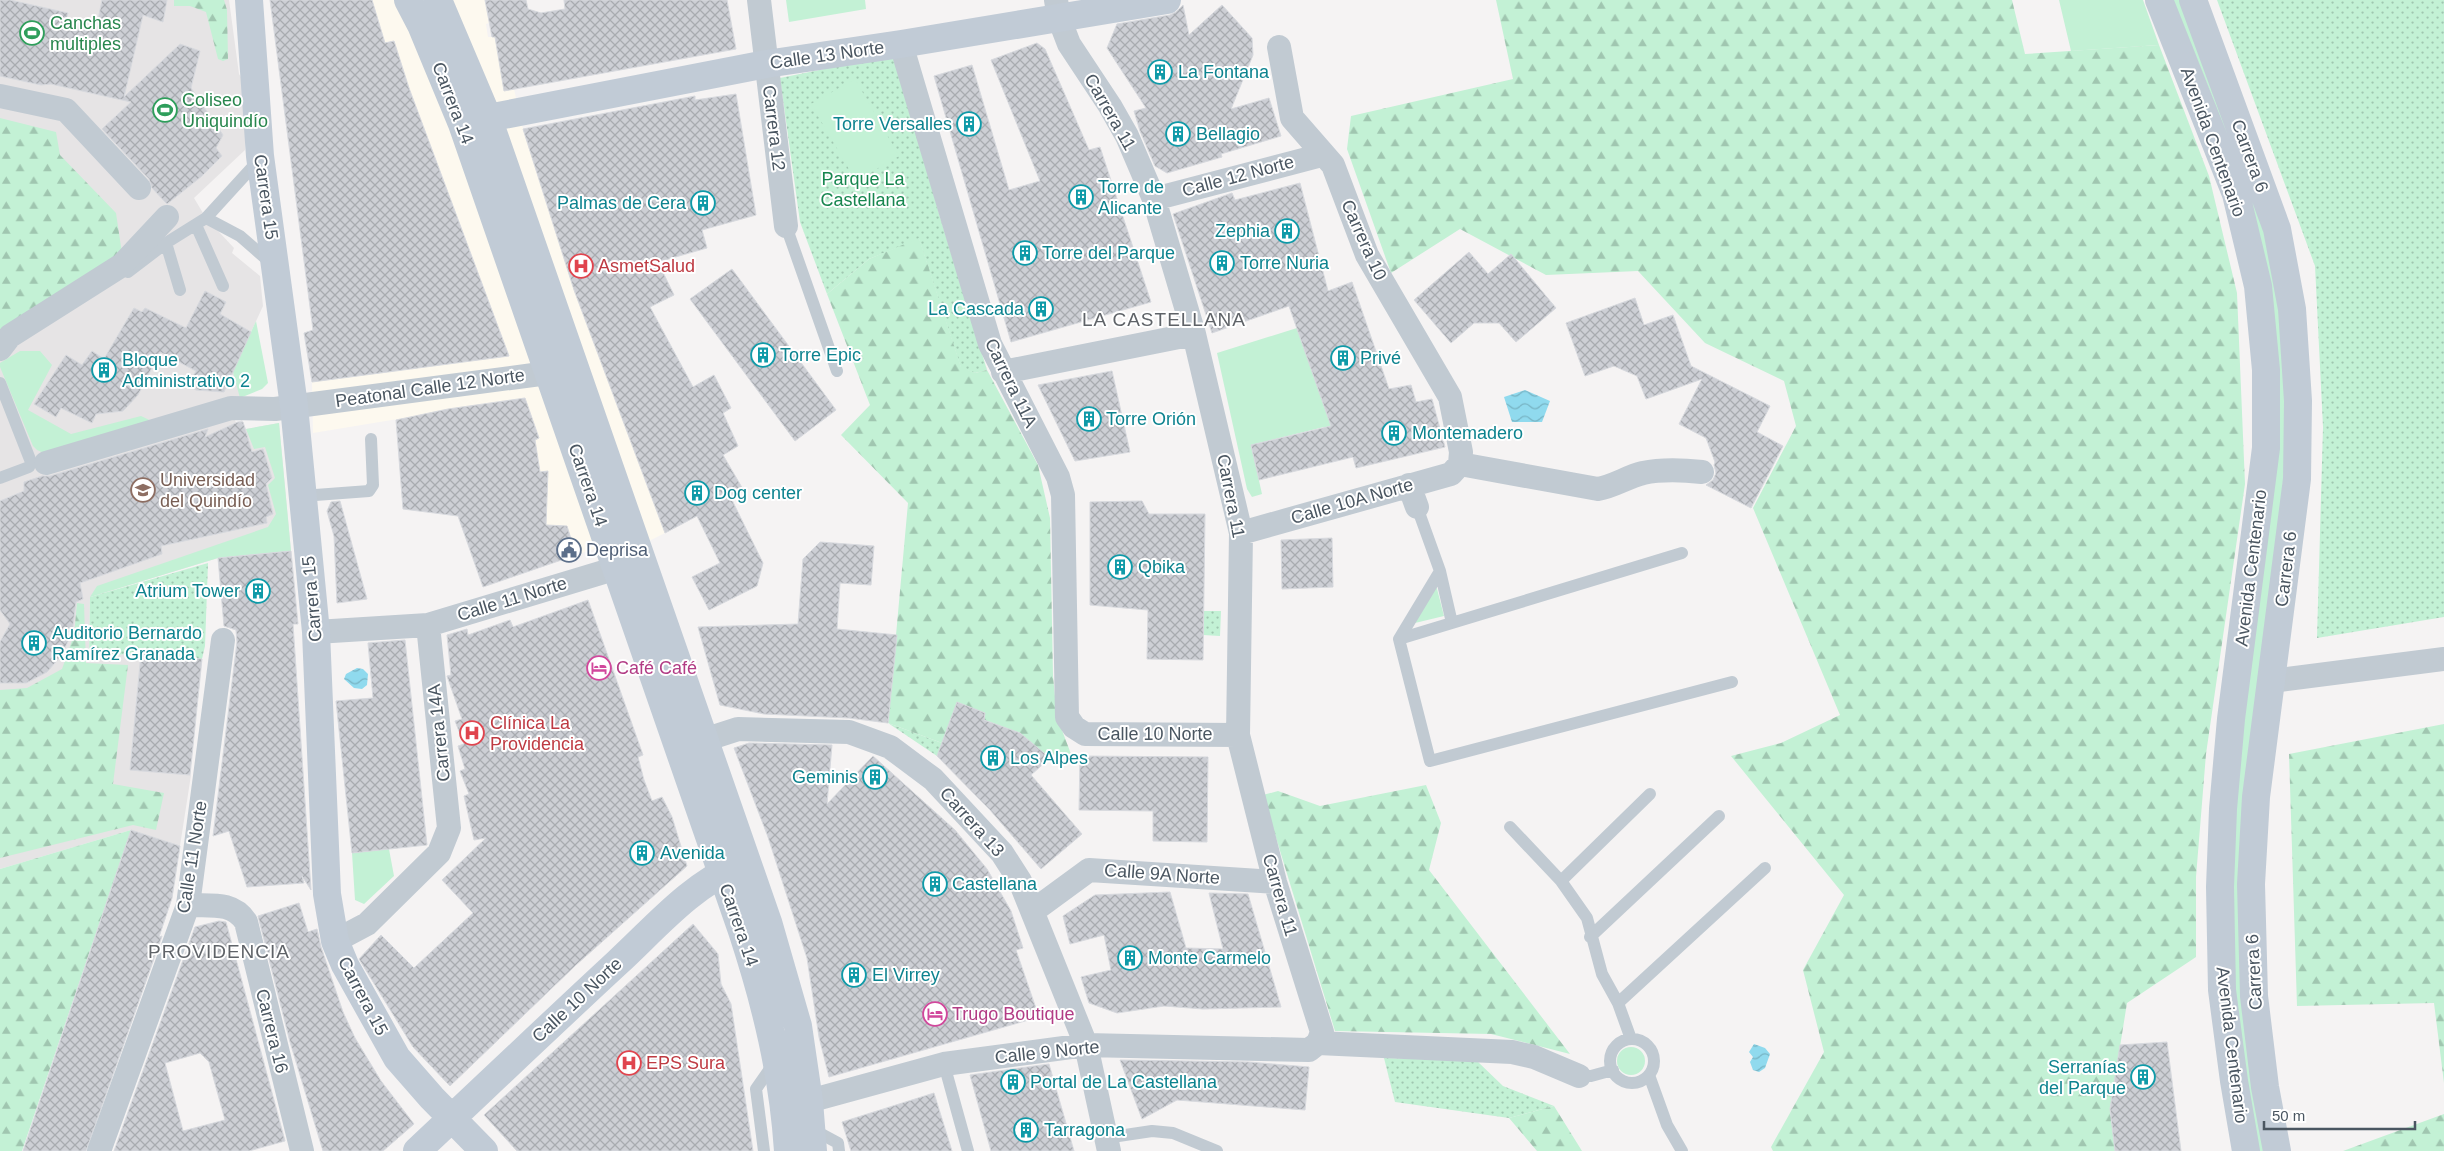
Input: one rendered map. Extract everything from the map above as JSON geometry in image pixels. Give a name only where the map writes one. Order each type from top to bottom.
[{"type":"main road","name":"Carrera 15","points":[[249,0],[260,156],[276,268],[302,405],[302,496],[316,632],[328,894],[335,941],[345,965],[397,1058],[451,1118],[484,1151]]},
{"type":"main road","name":"Carrera 14","points":[[408,0],[421,25],[462,124],[617,568],[734,867],[768,922],[793,1009],[809,1101],[813,1140]]},
{"type":"main road","name":"Carrera 14","points":[[438,0],[488,118],[704,740],[734,867],[756,974],[771,1027],[788,1151]]},
{"type":"main road","name":"Calle 13 Norte","points":[[488,118],[766,64],[901,44],[1058,9],[1167,0]]},
{"type":"main road","name":"Avenida Centenario","points":[[2159,0],[2236,194],[2258,286],[2266,370],[2266,448],[2231,719],[2223,809],[2220,888],[2222,990],[2234,1081],[2246,1151]]},
{"type":"main road","name":"Carrera 6","points":[[2192,0],[2277,229],[2292,309],[2298,400],[2296,479],[2256,797],[2251,884],[2254,996],[2265,1087],[2276,1151]]},
{"type":"main road","name":"Calle 10 Norte","points":[[418,1151],[682,903],[734,867]]},
{"type":"street","name":"Carrera 12","points":[[759,0],[786,226]]},
{"type":"street","name":"Carrera 11","points":[[1058,9],[1069,44],[1110,106],[1126,136],[1154,199],[1194,334],[1241,533],[1238,735],[1275,882],[1322,1032],[1318,1043]]},
{"type":"street","name":"Carrera 11A","points":[[901,44],[990,344],[1058,477],[1062,495],[1067,717],[1074,727]]},
{"type":"street","name":"Carrera 10","points":[[1279,46],[1292,118],[1322,155],[1333,165],[1367,255],[1450,397],[1461,452],[1460,464]]},
{"type":"street","points":[[0,96],[66,110],[139,188]]},
{"type":"street","name":"Calle 12 Norte","points":[[1154,199],[1322,155]]},
{"type":"street","points":[[0,349],[10,336],[17,331],[122,265],[167,217]]},
{"type":"street","points":[[1003,372],[1194,334]]},
{"type":"street","name":"Peatonal Calle 12 Norte","points":[[46,463],[231,408],[275,409],[548,372]]},
{"type":"street","points":[[1460,464],[1598,489],[1612,486],[1642,473],[1658,471],[1702,472]]},
{"type":"street","name":"Calle 10A Norte","points":[[1241,533],[1451,474],[1460,464]]},
{"type":"street","points":[[1409,485],[1417,507]]},
{"type":"street","name":"Calle 11 Norte","points":[[316,632],[428,625],[617,568]]},
{"type":"street","name":"Carrera 14A","points":[[335,941],[367,924],[439,853],[449,828],[428,625]]},
{"type":"street","name":"Calle 11 Norte","points":[[99,1151],[188,905],[222,640]]},
{"type":"street","points":[[2272,681],[2444,659]]},
{"type":"street","name":"Calle 10 Norte","points":[[1074,727],[1085,734],[1238,735]]},
{"type":"street","name":"Carrera 13","points":[[704,740],[738,729],[848,732],[890,747],[933,779],[1002,853],[1020,881],[1086,1045],[1107,1144]]},
{"type":"street","name":"Calle 9A Norte","points":[[1033,911],[1089,870],[1275,882]]},
{"type":"street","name":"Carrera 16","points":[[188,905],[230,907],[240,912],[246,922],[302,1151]]},
{"type":"street","name":"Calle 9 Norte","points":[[809,1101],[944,1064],[1086,1045],[1309,1050],[1318,1043],[1512,1052],[1534,1057],[1579,1076]]},
{"type":"lane","points":[[0,357],[6,349],[28,332],[113,283],[166,243],[201,222],[255,165],[260,156]]},
{"type":"lane","points":[[201,222],[240,236],[276,268]]},
{"type":"lane","points":[[201,222],[223,286]]},
{"type":"lane","points":[[786,226],[837,370]]},
{"type":"lane","points":[[166,243],[180,290]]},
{"type":"lane","points":[[0,383],[31,462],[29,467],[0,478]]},
{"type":"lane","points":[[302,496],[369,490],[374,485],[371,439]]},
{"type":"lane","points":[[1417,507],[1440,571],[1452,623]]},
{"type":"lane","points":[[1399,639],[1682,554]]},
{"type":"lane","points":[[1440,571],[1399,639],[1430,760],[1732,682]]},
{"type":"lane","points":[[1561,881],[1650,794]]},
{"type":"lane","points":[[1590,937],[1719,816]]},
{"type":"lane","points":[[1510,827],[1561,881],[1586,918],[1602,974],[1618,1002],[1631,1039]]},
{"type":"lane","points":[[1618,1002],[1765,868]]},
{"type":"lane","points":[[1631,1039],[1642,1041],[1650,1048],[1654,1061],[1649,1075],[1639,1082],[1620,1079],[1613,1070],[1611,1056],[1614,1049],[1618,1044],[1631,1039]]},
{"type":"lane","points":[[764,1151],[756,1089],[776,1059]]},
{"type":"lane","points":[[944,1064],[968,1151]]},
{"type":"lane","points":[[1579,1076],[1591,1076],[1613,1070]]},
{"type":"lane","points":[[1649,1075],[1667,1125],[1682,1151]]},
{"type":"lane","points":[[1107,1144],[1152,1131],[1166,1132],[1217,1151]]},
{"type":"lane","points":[[813,1140],[838,1143],[839,1151]]},
{"type":"shaded area","name":"Universidad del Quindío","points":[[0,0],[229,0],[239,74],[244,82],[247,116],[245,150],[194,198],[206,218],[234,248],[232,253],[260,276],[263,306],[251,332],[240,398],[231,408],[236,423],[242,420],[246,429],[279,423],[291,551],[218,558],[90,597],[89,657],[141,653],[130,770],[191,775],[180,846],[131,830],[0,869]]},
{"type":"shaded area","points":[[372,0],[485,0],[489,23],[486,24],[488,37],[495,37],[514,89],[523,129],[573,285],[665,533],[637,547],[609,544],[576,555],[567,526],[546,525],[548,471],[540,472],[535,440],[539,438],[525,398],[313,433],[312,382],[509,356],[409,88],[394,41],[382,43]]},
{"type":"green space","points":[[174,0],[224,0],[227,10],[228,59],[223,61],[218,59],[206,12],[190,6],[174,6]]},
{"type":"green space","points":[[786,0],[865,0],[866,9],[789,22]]},
{"type":"green space","points":[[1496,0],[2012,0],[2025,54],[2159,45],[2209,176],[2237,293],[2245,484],[2206,754],[2196,877],[2196,957],[2127,1003],[2110,1109],[2115,1151],[1773,1151],[1771,1147],[1824,1052],[1803,970],[1844,895],[1731,756],[1781,743],[1840,715],[1753,508],[1796,426],[1784,381],[1705,343],[1638,271],[1546,275],[1460,229],[1391,273],[1347,149],[1351,116],[1513,79]]},
{"type":"green space","points":[[2059,0],[2143,0],[2159,45],[2071,51]]},
{"type":"green space","points":[[2173,0],[2185,0],[2269,233],[2282,323],[2286,451],[2274,573],[2263,647],[2266,1151],[2253,1151],[2235,1058],[2227,864],[2272,451],[2233,156],[2213,99]]},
{"type":"green space","points":[[2217,0],[2444,0],[2444,617],[2317,638],[2323,427],[2315,266]]},
{"type":"green space","name":"Parque La Castellana","points":[[888,56],[897,62],[940,217],[987,370],[975,373],[961,368],[919,239],[869,259],[827,294],[800,222],[780,78]]},
{"type":"green space","points":[[855,79],[899,156],[856,181],[811,104]]},
{"type":"green space","points":[[0,118],[56,132],[60,155],[116,213],[123,260],[0,337]]},
{"type":"green space","points":[[919,238],[961,367],[975,373],[987,370],[1038,465],[1050,518],[1053,676],[1057,717],[1071,754],[1045,755],[1020,733],[984,720],[985,713],[957,703],[942,743],[888,723],[908,503],[841,435],[870,405],[827,294],[869,259]]},
{"type":"green space","points":[[256,321],[268,383],[262,389],[240,398],[233,372]]},
{"type":"green space","points":[[1297,328],[1334,433],[1324,427],[1251,445],[1262,494],[1252,497],[1247,489],[1217,353]]},
{"type":"green space","points":[[20,351],[40,351],[52,365],[28,410],[71,434],[141,416],[160,425],[46,454],[37,450],[33,446],[0,367],[0,363]]},
{"type":"green space","points":[[279,423],[291,551],[218,558],[90,597],[97,586],[268,527],[276,514],[268,485],[275,478],[265,447],[254,449],[246,429]]},
{"type":"green space","points":[[208,563],[205,646],[202,659],[141,653],[89,657],[90,597]]},
{"type":"green space","points":[[1435,581],[1444,616],[1415,623]]},
{"type":"green space","points":[[77,603],[84,604],[86,663],[128,665],[113,784],[164,793],[156,830],[133,825],[0,858],[0,690],[27,688],[62,669],[74,635]]},
{"type":"green space","points":[[1203,611],[1221,611],[1220,636],[1203,635]]},
{"type":"green space","points":[[888,723],[942,743],[937,756]]},
{"type":"green space","points":[[2444,724],[2444,1083],[2434,1003],[2297,1006],[2289,754]]},
{"type":"green space","points":[[1426,785],[1441,823],[1429,870],[1570,1054],[1491,1034],[1335,1031],[1263,795],[1278,791],[1320,806]]},
{"type":"green space","points":[[131,830],[22,1151],[0,1151],[0,869]]},
{"type":"green space","points":[[389,849],[394,876],[364,904],[355,900],[352,853]]},
{"type":"green space","points":[[1631,1047],[1641,1051],[1645,1061],[1641,1071],[1631,1075],[1621,1071],[1617,1061],[1621,1051]]},
{"type":"green space","points":[[1384,1058],[1477,1061],[1503,1086],[1554,1106],[1509,1118],[1395,1102]]},
{"type":"green space","points":[[1554,1106],[1582,1151],[1537,1151],[1509,1118]]},
{"type":"green space","points":[[2444,1114],[2444,1151],[2343,1151]]},
{"type":"water","points":[[1525,390],[1550,401],[1542,422],[1512,422],[1504,397]]},
{"type":"water","points":[[357,668],[363,669],[368,674],[367,685],[362,689],[354,688],[344,679],[346,674]]},
{"type":"water","points":[[1754,1044],[1765,1048],[1770,1054],[1765,1068],[1759,1072],[1753,1070],[1750,1062],[1753,1057],[1749,1052]]},
{"type":"building","points":[[0,0],[10,0],[68,13],[66,20],[96,29],[102,0],[167,0],[163,22],[143,15],[124,97],[180,44],[200,51],[191,88],[223,135],[216,148],[222,156],[202,176],[167,204],[152,188],[149,179],[102,129],[131,102],[51,84],[41,85],[0,76]]},
{"type":"building","points":[[270,0],[372,0],[385,43],[394,41],[409,88],[509,356],[312,382],[304,333],[313,330]]},
{"type":"building","points":[[485,0],[526,0],[528,9],[541,13],[565,9],[564,0],[727,0],[736,49],[504,91],[495,37],[492,37]]},
{"type":"building","points":[[1183,5],[1189,35],[1222,5],[1252,38],[1253,55],[1231,109],[1269,98],[1281,136],[1221,154],[1222,157],[1167,173],[1155,166],[1140,131],[1134,111],[1146,108],[1107,48],[1117,24],[1170,15]]},
{"type":"building","points":[[1037,43],[1045,49],[1089,150],[1100,147],[1151,302],[1011,342],[934,76],[972,65],[1009,190],[1040,181],[991,60]]},
{"type":"building","points":[[736,94],[756,215],[702,230],[707,248],[658,262],[674,295],[650,307],[693,387],[714,375],[731,408],[723,413],[738,446],[723,455],[744,491],[731,498],[763,563],[757,586],[709,610],[692,577],[720,563],[697,516],[665,533],[574,290],[523,129],[695,96],[695,100]]},
{"type":"building","points":[[1300,183],[1328,291],[1352,282],[1389,389],[1411,385],[1416,402],[1432,399],[1445,447],[1356,468],[1353,457],[1259,480],[1251,445],[1331,426],[1289,306],[1212,333],[1173,214],[1232,193],[1235,200]]},
{"type":"building","points":[[1469,252],[1488,274],[1511,254],[1556,308],[1516,342],[1499,323],[1474,323],[1451,343],[1414,300]]},
{"type":"building","name":"Torre Epic","points":[[732,269],[836,410],[795,441],[690,299]]},
{"type":"building","points":[[205,291],[226,302],[220,314],[251,332],[224,392],[196,390],[188,385],[196,371],[160,352],[138,395],[123,411],[96,414],[92,423],[61,408],[56,417],[34,404],[66,355],[82,365],[92,351],[104,359],[134,308],[142,312],[145,308],[186,328]]},
{"type":"building","points":[[1635,298],[1644,325],[1673,315],[1691,366],[1770,406],[1757,432],[1783,446],[1751,508],[1706,485],[1713,480],[1716,473],[1715,462],[1706,438],[1679,424],[1702,379],[1646,399],[1637,376],[1614,366],[1585,376],[1566,323]]},
{"type":"building","name":"Torre Orión","points":[[1112,371],[1130,452],[1075,461],[1038,385]]},
{"type":"building","points":[[525,398],[539,438],[535,440],[540,472],[548,471],[546,525],[567,526],[576,555],[483,587],[458,516],[403,509],[396,420],[448,409]]},
{"type":"building","points":[[238,422],[243,422],[252,452],[263,449],[272,478],[266,484],[273,514],[266,517],[267,523],[161,546],[162,554],[80,583],[83,599],[76,602],[72,633],[61,656],[47,672],[26,683],[0,683],[0,642],[10,624],[0,610],[0,501],[24,491],[24,482],[42,476],[50,476],[208,429],[205,437]]},
{"type":"building","points":[[340,501],[367,599],[337,603],[334,536],[327,511],[331,502]]},
{"type":"building","points":[[1142,501],[1149,514],[1205,514],[1203,660],[1147,659],[1148,610],[1090,605],[1090,502]]},
{"type":"building","points":[[1332,538],[1333,587],[1282,589],[1281,540]]},
{"type":"building","points":[[820,542],[874,546],[871,585],[840,583],[837,629],[897,635],[888,723],[849,718],[764,714],[720,705],[698,627],[798,624],[803,559]]},
{"type":"building","points":[[291,551],[298,624],[293,624],[311,890],[302,876],[304,883],[247,887],[229,831],[213,836],[237,642],[236,630],[224,626],[218,558]]},
{"type":"building","points":[[588,600],[643,755],[638,757],[644,780],[652,801],[662,797],[672,817],[687,866],[576,965],[450,1086],[413,1047],[359,959],[381,935],[414,968],[473,913],[442,880],[486,838],[474,840],[464,796],[469,794],[460,771],[465,769],[458,746],[464,744],[455,721],[462,719],[447,676],[451,675],[447,635],[467,629],[468,635],[510,620],[513,627]]},
{"type":"building","points":[[405,640],[427,845],[352,853],[336,701],[373,698],[368,643]]},
{"type":"building","points":[[141,653],[202,659],[190,775],[130,770]]},
{"type":"building","points":[[957,702],[985,713],[984,720],[1020,733],[1050,758],[1031,775],[1082,834],[1041,869],[990,810],[937,756]]},
{"type":"building","points":[[749,743],[832,745],[827,804],[873,756],[955,830],[987,869],[1011,911],[1023,948],[1016,950],[1039,1017],[829,1077],[819,1037],[807,958],[768,837],[734,748]]},
{"type":"building","points":[[1080,756],[1208,757],[1207,842],[1153,841],[1153,811],[1079,810]]},
{"type":"building","points":[[131,830],[180,846],[172,898],[159,937],[162,936],[86,1151],[23,1151]]},
{"type":"building","points":[[1170,892],[1186,948],[1223,949],[1209,893],[1248,894],[1281,1007],[1203,1009],[1164,1006],[1117,1013],[1089,1003],[1081,977],[1111,970],[1104,935],[1070,944],[1063,916],[1095,895]]},
{"type":"building","points":[[299,903],[308,932],[317,929],[321,947],[343,1012],[355,1038],[381,1081],[414,1124],[383,1151],[323,1151],[290,1042],[258,916]]},
{"type":"building","points":[[219,921],[226,922],[285,1141],[249,1151],[114,1151],[195,927]],"holes":[[[200,1053],[209,1062],[225,1120],[183,1131],[165,1063]]]},
{"type":"building","points":[[693,924],[718,954],[721,984],[731,1004],[753,1151],[517,1151],[484,1115]]},
{"type":"building","name":"Serranías del Parque","points":[[2167,1042],[2181,1151],[2115,1151],[2110,1109],[2120,1045]]},
{"type":"building","points":[[1120,1060],[1249,1062],[1309,1067],[1305,1110],[1177,1100],[1142,1119]]},
{"type":"building","points":[[1049,1064],[1074,1151],[991,1151],[970,1075]]},
{"type":"building","points":[[934,1093],[952,1151],[851,1151],[842,1122]]},
{"type":"place","name":"Canchas multiples","points":[[32,33]]},
{"type":"place","name":"La Fontana","points":[[1160,72]]},
{"type":"place","name":"Coliseo Uniquindío","points":[[165,110]]},
{"type":"place","name":"Torre Versalles","points":[[969,124]]},
{"type":"place","name":"Bellagio","points":[[1178,134]]},
{"type":"place","name":"Torre de Alicante","points":[[1081,197]]},
{"type":"place","name":"Palmas de Cera","points":[[703,203]]},
{"type":"place","name":"Zephia","points":[[1287,231]]},
{"type":"place","name":"Torre del Parque","points":[[1025,253]]},
{"type":"place","name":"Torre Nuria","points":[[1222,263]]},
{"type":"place","name":"AsmetSalud","points":[[581,266]]},
{"type":"place","name":"La Cascada","points":[[1041,309]]},
{"type":"place","name":"Torre Epic","points":[[763,355]]},
{"type":"place","name":"Privé","points":[[1343,358]]},
{"type":"place","name":"Bloque Administrativo 2","points":[[104,370]]},
{"type":"place","name":"Torre Orión","points":[[1089,419]]},
{"type":"place","name":"Montemadero","points":[[1394,433]]},
{"type":"place","name":"Universidad del Quindío","points":[[143,490]]},
{"type":"place","name":"Dog center","points":[[697,493]]},
{"type":"place","name":"Deprisa","points":[[569,550]]},
{"type":"place","name":"Qbika","points":[[1120,567]]},
{"type":"place","name":"Atrium Tower","points":[[258,591]]},
{"type":"place","name":"Auditorio Bernardo Ramírez Granada","points":[[34,643]]},
{"type":"place","name":"Café Café","points":[[599,668]]},
{"type":"place","name":"Clínica La Providencia","points":[[472,733]]},
{"type":"place","name":"Los Alpes","points":[[993,758]]},
{"type":"place","name":"Geminis","points":[[875,777]]},
{"type":"place","name":"Avenida","points":[[642,853]]},
{"type":"place","name":"Castellana","points":[[935,884]]},
{"type":"place","name":"Monte Carmelo","points":[[1130,958]]},
{"type":"place","name":"El Virrey","points":[[854,975]]},
{"type":"place","name":"Trugo Boutique","points":[[935,1014]]},
{"type":"place","name":"EPS Sura","points":[[629,1063]]},
{"type":"place","name":"Serranías del Parque","points":[[2143,1077]]},
{"type":"place","name":"Portal de La Castellana","points":[[1013,1082]]},
{"type":"place","name":"Tarragona","points":[[1026,1130]]},
{"type":"district","name":"LA CASTELLANA","points":[[1164,319]]},
{"type":"district","name":"PROVIDENCIA","points":[[219,951]]}]
